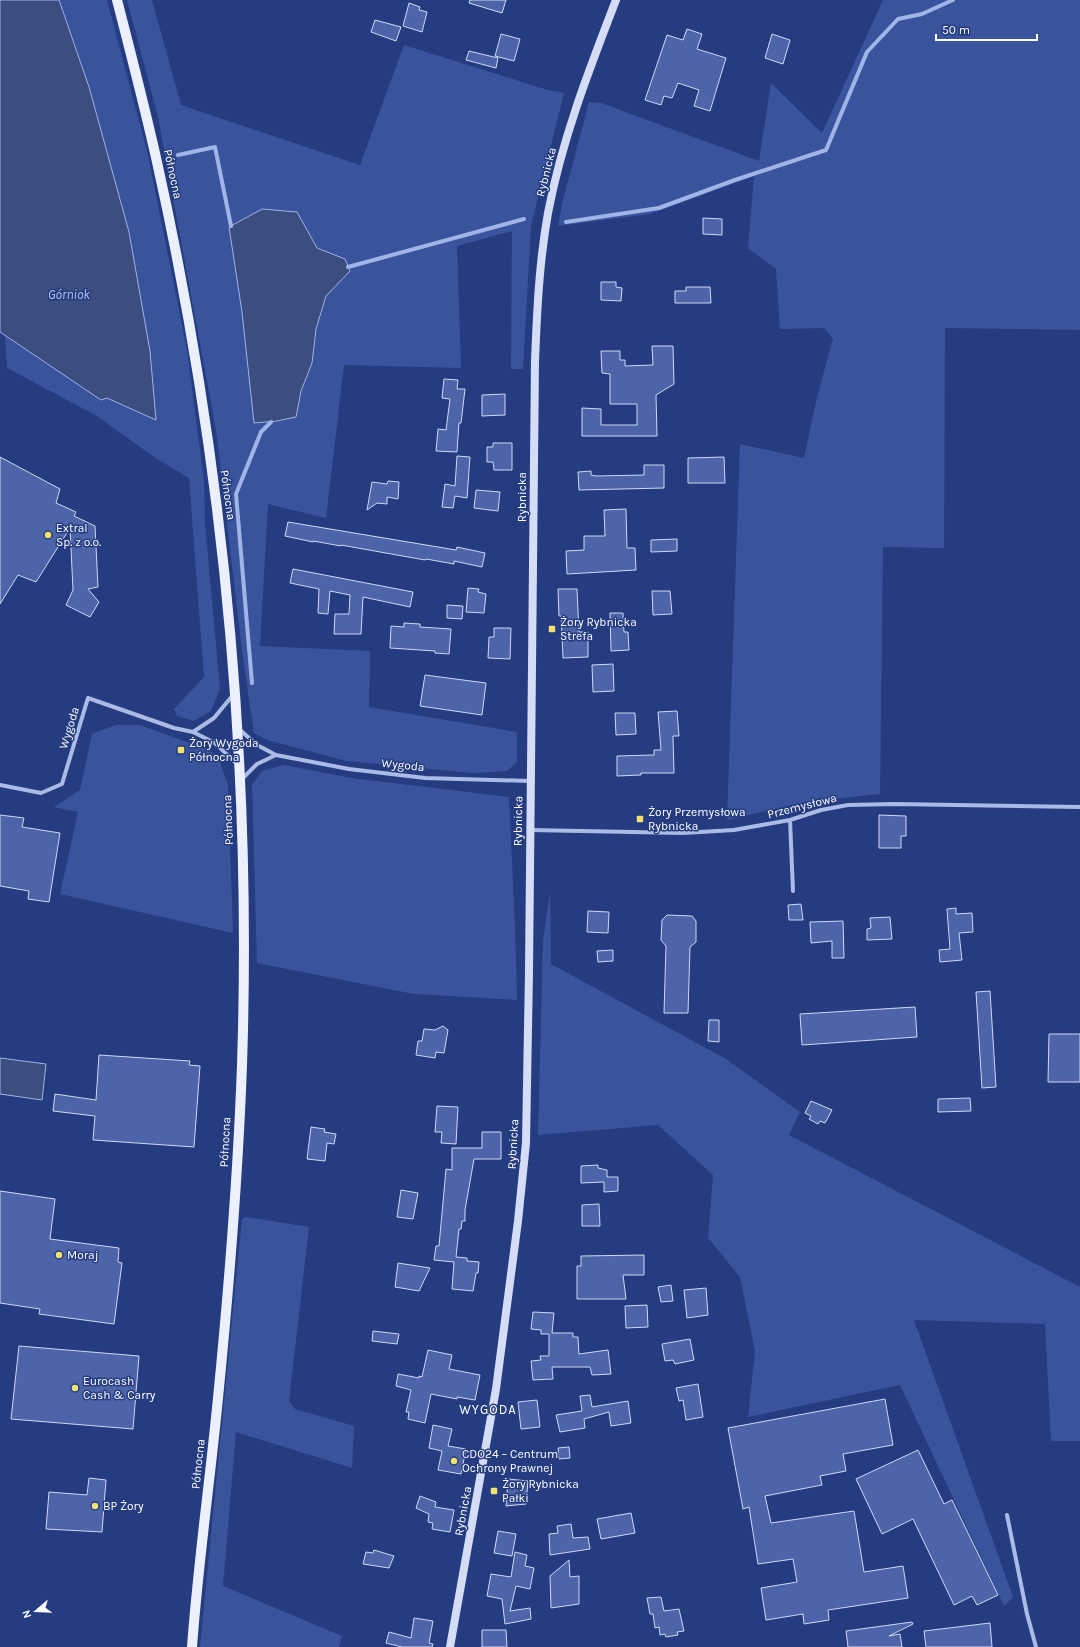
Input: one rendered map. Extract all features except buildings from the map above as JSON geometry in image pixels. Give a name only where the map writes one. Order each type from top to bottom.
[{"type":"main road","name":"Północna","points":[[117,0],[157,161],[195,354],[220,536],[235,692],[240,782],[244,912],[244,985],[238,1154],[231,1258],[192,1647]]},
{"type":"street","name":"Rybnicka","points":[[450,1647],[496,1388],[516,1237],[526,1143],[537,299],[548,212],[560,162],[574,114],[616,0]]},
{"type":"street","points":[[193,732],[214,718],[235,692]]},
{"type":"street","name":"Wygoda","points":[[0,785],[41,793],[62,784],[88,698],[174,728],[193,732],[215,743],[239,766]]},
{"type":"street","name":"Wygoda","points":[[237,728],[251,741],[276,755],[349,769],[425,778],[530,782]]},
{"type":"street","points":[[240,782],[257,764],[276,755]]},
{"type":"street","name":"Przemysłowa","points":[[530,830],[683,833],[734,830],[790,820],[821,810],[848,805],[894,804],[1080,807]]},
{"type":"street","points":[[790,820],[793,891]]},
{"type":"street","points":[[1007,1515],[1027,1614],[1036,1647]]},
{"type":"shaded area","points":[[59,0],[107,0],[148,155],[187,350],[204,481],[205,524],[220,689],[211,711],[194,721],[177,716],[174,709],[204,677],[189,478],[154,457],[97,416],[7,368],[5,336],[101,399],[107,398],[156,420],[129,232],[89,87]]},
{"type":"shaded area","points":[[127,0],[152,0],[181,105],[360,165],[404,45],[548,90],[564,93],[531,226],[523,369],[511,369],[512,231],[457,246],[461,368],[344,365],[326,518],[268,504],[260,646],[370,651],[369,707],[517,732],[517,762],[507,771],[473,773],[346,761],[267,740],[254,733],[242,651],[216,430],[158,117]]},
{"type":"shaded area","points":[[883,0],[1080,0],[1080,330],[945,328],[944,548],[883,547],[880,794],[805,802],[727,820],[740,444],[804,458],[817,397],[833,339],[824,328],[780,329],[776,269],[748,248],[754,176],[650,214],[558,226],[562,204],[589,102],[601,103],[759,161],[771,83],[822,133]]},
{"type":"shaded area","points":[[115,725],[140,725],[206,749],[218,756],[228,785],[233,933],[60,894],[78,812],[54,807],[80,790],[92,734]]},
{"type":"shaded area","points":[[284,765],[351,778],[509,797],[517,1000],[414,994],[257,963],[252,785],[262,771]]},
{"type":"shaded area","points":[[550,893],[551,964],[726,1059],[800,1112],[789,1135],[1080,1287],[1080,1441],[1051,1441],[1045,1324],[914,1320],[1013,1597],[1004,1606],[900,1385],[748,1417],[755,1351],[740,1277],[708,1238],[713,1175],[658,1125],[538,1135],[543,940]]},
{"type":"shaded area","points":[[246,1217],[309,1227],[289,1401],[295,1409],[354,1426],[352,1468],[236,1432],[223,1586],[342,1636],[339,1647],[200,1647],[242,1219]]},
{"type":"water","name":"Górniok","points":[[0,0],[59,0],[89,87],[129,232],[150,351],[156,420],[107,398],[101,400],[0,332]]},
{"type":"water","points":[[262,209],[297,212],[317,248],[345,259],[350,271],[326,296],[316,329],[312,363],[301,391],[296,417],[277,421],[254,423],[242,312],[229,227]]},
{"type":"water","points":[[0,1058],[46,1064],[42,1100],[0,1094]]},
{"type":"waterway","points":[[566,222],[659,208],[735,180],[826,150],[867,52],[898,19],[922,14],[953,0]]},
{"type":"waterway","points":[[178,155],[215,147],[231,226]]},
{"type":"waterway","points":[[348,267],[524,219]]},
{"type":"waterway","points":[[252,683],[236,494],[261,432],[271,422]]},
{"type":"place","name":"Extral Sp. z o.o.","points":[[48,535]]},
{"type":"place","name":"Żory Rybnicka Strefa","points":[[552,629]]},
{"type":"place","name":"Żory Wygoda Północna","points":[[181,750]]},
{"type":"place","name":"Żory Przemysłowa Rybnicka","points":[[640,819]]},
{"type":"place","name":"Moraj","points":[[59,1255]]},
{"type":"place","name":"Eurocash Cash & Carry","points":[[75,1388]]},
{"type":"place","name":"CDO24 – Centrum Ochrony Prawnej","points":[[454,1461]]},
{"type":"place","name":"Żory Rybnicka Pałki","points":[[494,1491]]},
{"type":"place","name":"BP Żory","points":[[95,1506]]},
{"type":"district","name":"WYGODA","points":[[488,1409]]}]
